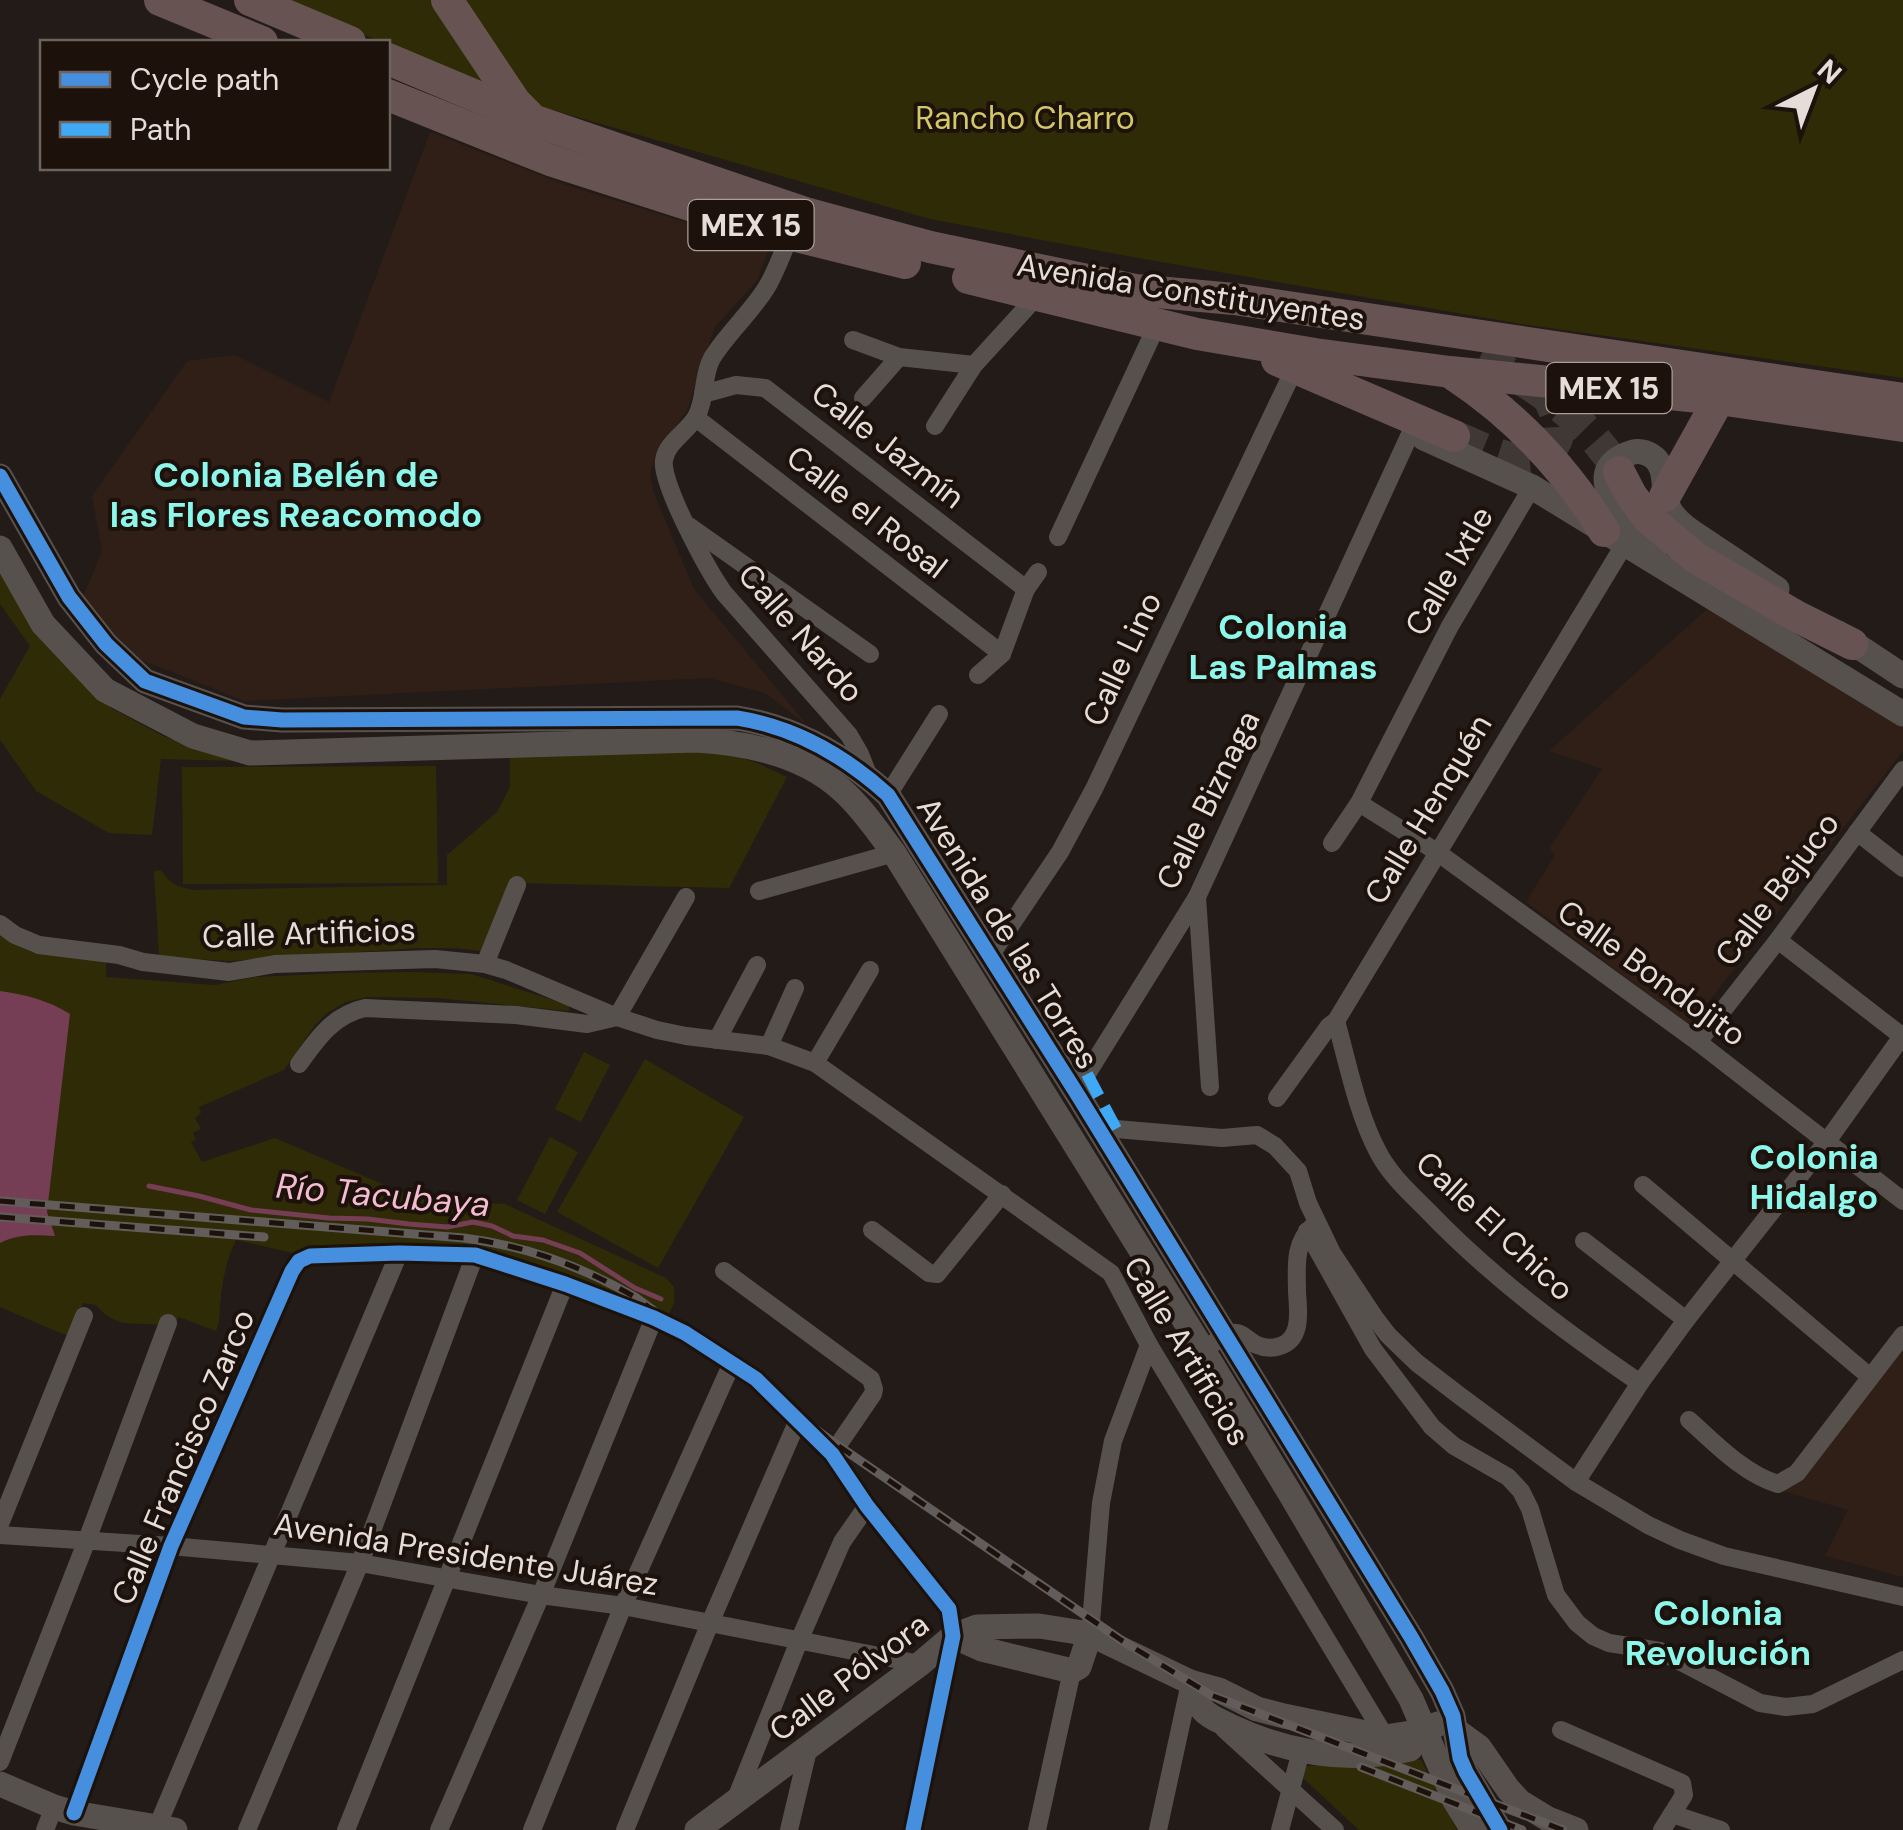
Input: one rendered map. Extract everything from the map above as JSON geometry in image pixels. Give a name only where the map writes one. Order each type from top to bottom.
[{"type":"highway","points":[[160,0],[257,40]]},
{"type":"highway","points":[[250,0],[345,40]]},
{"type":"highway","points":[[448,0],[515,102],[535,121]]},
{"type":"highway","name":"Avenida Constituyentes","points":[[390,59],[535,121],[805,213],[930,248],[1135,290],[1234,299],[1903,399]]},
{"type":"highway","name":"Avenida Constituyentes","points":[[390,95],[530,154],[790,236],[1197,334],[1450,372],[1719,399],[1903,426]]},
{"type":"highway","points":[[1003,263],[1042,278],[1135,303],[1221,321],[1480,357]]},
{"type":"highway","points":[[1197,334],[1454,436]]},
{"type":"highway","points":[[1450,372],[1527,433],[1562,470],[1614,538]]},
{"type":"highway","points":[[1665,496],[1719,399]]},
{"type":"highway","points":[[1619,472],[1648,518],[1696,558],[1852,644]]},
{"type":"street","points":[[696,418],[709,363],[767,287],[790,236]]},
{"type":"street","points":[[935,426],[974,365],[1038,294]]},
{"type":"street","points":[[1058,537],[1158,325]]},
{"type":"street","points":[[852,340],[898,357],[974,365]]},
{"type":"street","points":[[862,398],[898,357]]},
{"type":"street","points":[[1280,368],[1532,487],[1903,714]]},
{"type":"street","name":"Calle Lino","points":[[990,956],[1060,852],[1094,788],[1280,368]]},
{"type":"street","name":"Calle Jazmín","points":[[703,394],[736,385],[765,388],[1026,588]]},
{"type":"street","name":"Calle Nardo","points":[[696,418],[664,460],[684,523],[724,593],[848,735],[878,786]]},
{"type":"street","name":"Calle el Rosal","points":[[696,418],[1002,654]]},
{"type":"street","name":"Calle Biznaga","points":[[1087,1074],[1197,896],[1411,432]]},
{"type":"street","points":[[1685,581],[1614,503],[1610,493],[1608,470],[1618,459],[1635,451],[1650,455],[1661,466],[1672,514],[1687,528],[1903,676]]},
{"type":"street","name":"Avenida de las Torres","points":[[0,476],[69,597],[106,644],[146,682],[244,716],[282,720],[731,742],[793,760],[840,788],[894,853],[1411,1638],[1442,1690],[1455,1723],[1466,1772],[1500,1830]]},
{"type":"street","name":"Calle Ixtle","points":[[1332,843],[1359,802],[1450,626],[1532,487]]},
{"type":"street","points":[[684,523],[870,654]]},
{"type":"street","name":"Calle Henquén","points":[[1276,1098],[1336,1021],[1437,852],[1614,538]]},
{"type":"street","name":"Avenida de las Torres","points":[[0,548],[42,624],[104,690],[193,736],[250,753],[737,718],[795,733],[848,763],[878,786],[990,956],[1214,1343],[1411,1700],[1473,1830]]},
{"type":"street","points":[[978,675],[1002,654],[1026,588],[1038,572]]},
{"type":"street","points":[[878,786],[939,714]]},
{"type":"street","name":"Calle Bejuco","points":[[1698,1042],[1903,770]]},
{"type":"street","name":"Calle Bondojito","points":[[1359,802],[1437,852],[1698,1042],[1903,1201]]},
{"type":"street","points":[[1857,832],[1903,868]]},
{"type":"street","points":[[760,891],[894,853]]},
{"type":"street","points":[[486,964],[516,885]]},
{"type":"street","points":[[1197,896],[1210,1087]]},
{"type":"street","points":[[617,1017],[686,897]]},
{"type":"street","points":[[929,910],[954,898]]},
{"type":"street","name":"Calle Artificios","points":[[0,924],[39,945],[228,972],[275,964],[435,958],[486,964],[657,1030],[769,1046],[815,1063],[1111,1273],[1149,1345],[1390,1745]]},
{"type":"street","points":[[1576,1482],[1686,1320],[1828,1140],[1903,1036],[1778,940]]},
{"type":"street","points":[[717,1040],[757,966]]},
{"type":"street","points":[[815,1063],[870,970]]},
{"type":"street","points":[[769,1046],[796,988]]},
{"type":"street","name":"Calle Artificios","points":[[299,1064],[334,1021],[365,1008],[587,1024],[617,1017]]},
{"type":"street","name":"Calle El Chico","points":[[1336,1021],[1370,1136],[1390,1172],[1451,1235],[1516,1293],[1640,1383]]},
{"type":"street","points":[[1116,1129],[1222,1138],[1257,1135],[1275,1146],[1298,1172],[1312,1227],[1372,1349],[1432,1427],[1454,1446],[1508,1477],[1521,1491],[1530,1508],[1556,1595],[1593,1636],[1609,1643],[1660,1652],[1760,1703],[1786,1707],[1813,1704],[1903,1660]]},
{"type":"street","points":[[1643,1185],[1870,1376]]},
{"type":"street","points":[[872,1230],[929,1273],[937,1274],[1002,1194]]},
{"type":"street","points":[[1214,1343],[1232,1333],[1267,1348],[1281,1346],[1293,1337],[1298,1321],[1297,1254],[1312,1227]]},
{"type":"street","points":[[1312,1227],[1374,1318],[1404,1351],[1576,1482],[1648,1525],[1724,1556],[1903,1597]]},
{"type":"street","points":[[1584,1241],[1686,1320]]},
{"type":"street","points":[[0,1784],[58,1817],[166,1829],[270,1554],[399,1252],[475,1255],[565,1284],[685,1333],[756,1379],[832,1454],[867,1506],[949,1609],[953,1636],[912,1830]]},
{"type":"street","name":"Calle Francisco Zarco","points":[[58,1817],[292,1271],[310,1256],[399,1252]]},
{"type":"street","points":[[247,1830],[360,1563],[475,1255]]},
{"type":"street","points":[[724,1271],[871,1379],[872,1394],[832,1454]]},
{"type":"street","points":[[346,1830],[565,1284]]},
{"type":"street","points":[[0,1524],[84,1316]]},
{"type":"street","points":[[439,1830],[541,1595],[654,1318]]},
{"type":"street","points":[[0,1762],[168,1323]]},
{"type":"street","points":[[1689,1420],[1739,1462],[1778,1484],[1797,1473],[1903,1334]]},
{"type":"street","points":[[1037,1830],[1072,1671],[1079,1667],[1090,1634],[1101,1503],[1110,1456],[1149,1345]]},
{"type":"street","points":[[532,1830],[623,1606],[732,1363]]},
{"type":"street","points":[[626,1830],[798,1420]]},
{"type":"street","points":[[734,1805],[842,1542],[867,1506]]},
{"type":"street","name":"Avenida Presidente Juárez","points":[[0,1535],[360,1563],[623,1606],[920,1664]]},
{"type":"street","points":[[953,1636],[977,1628],[1002,1626],[1039,1626],[1090,1634],[1190,1682],[1219,1690],[1257,1708],[1390,1745]]},
{"type":"street","name":"Calle Pólvora","points":[[698,1830],[953,1636],[982,1649],[1072,1671]]},
{"type":"street","points":[[1190,1682],[1202,1709],[1334,1830]]},
{"type":"street","points":[[1158,1830],[1190,1682]]},
{"type":"street","points":[[1212,1718],[1258,1740],[1329,1756],[1427,1737],[1455,1723],[1479,1747],[1520,1802],[1548,1820],[1576,1830]]},
{"type":"street","points":[[1561,1730],[1678,1780],[1685,1791],[1667,1822],[1720,1830]]},
{"type":"street","points":[[789,1830],[809,1746]]},
{"type":"street","points":[[1280,1830],[1300,1750]]},
{"type":"shaded area","points":[[430,132],[566,185],[769,248],[757,281],[715,327],[687,410],[654,458],[650,475],[694,589],[808,726],[765,693],[709,678],[244,701],[132,656],[83,597],[102,551],[92,496],[187,361],[235,355],[329,402]]},
{"type":"shaded area","points":[[1708,608],[1903,727],[1903,751],[1690,1026],[1526,902],[1555,855],[1549,849],[1602,769],[1549,751]]},
{"type":"shaded area","points":[[0,991],[36,999],[70,1014],[47,1212],[55,1236],[33,1235],[0,1243]]},
{"type":"shaded area","points":[[1903,1347],[1903,1577],[1825,1556],[1848,1510],[1783,1491]]},
{"type":"green space","name":"Rancho Charro","points":[[280,0],[1903,0],[1903,378],[1528,325],[930,219],[525,102],[390,46],[390,40],[377,40]]},
{"type":"green space","points":[[0,560],[84,683],[111,708],[163,736],[200,749],[274,762],[161,759],[152,835],[109,833],[36,791],[0,740],[0,699],[30,646],[0,604]]},
{"type":"green space","points":[[510,751],[723,752],[787,777],[729,888],[517,883],[489,952],[417,948],[229,961],[159,957],[154,871],[161,870],[175,884],[194,890],[447,885],[447,855],[497,812],[510,787]]},
{"type":"green space","points":[[436,766],[438,883],[183,884],[182,767]]},
{"type":"green space","points":[[0,936],[31,952],[106,962],[106,977],[215,985],[256,977],[341,973],[471,974],[569,1005],[569,1011],[437,998],[367,997],[346,1002],[315,1025],[284,1070],[199,1107],[201,1113],[195,1118],[201,1129],[193,1133],[196,1140],[191,1142],[202,1162],[275,1138],[415,1198],[505,1204],[666,1278],[674,1287],[674,1303],[667,1318],[476,1250],[293,1253],[236,1240],[224,1275],[216,1331],[179,1317],[171,1327],[122,1322],[96,1305],[83,1303],[75,1332],[65,1335],[0,1307]]},
{"type":"green space","points":[[584,1052],[610,1065],[581,1122],[555,1109]]},
{"type":"green space","points":[[645,1059],[744,1117],[658,1268],[557,1212]]},
{"type":"green space","points":[[550,1137],[578,1152],[545,1214],[517,1200]]},
{"type":"green space","points":[[1421,1760],[1457,1830],[1359,1830],[1303,1778],[1305,1766]]},
{"type":"waterway","name":"Río Tacubaya","points":[[149,1186],[251,1210],[447,1227],[473,1222],[492,1226],[513,1236],[543,1240],[580,1253],[635,1288],[661,1299]]},
{"type":"tunnel","points":[[1480,357],[1520,379],[1575,419],[1619,472]]},
{"type":"tunnel","points":[[1454,436],[1493,453],[1536,458],[1548,452],[1558,435],[1557,417],[1547,395]]},
{"type":"railway","points":[[0,1201],[464,1238],[510,1246],[574,1267],[635,1297],[830,1440],[1121,1640],[1211,1695],[1563,1830]]},
{"type":"railway","points":[[0,1217],[264,1237]]},
{"type":"railway","points":[[1361,1767],[1522,1830]]},
{"type":"marked path","points":[[1087,1074],[1116,1129]]},
{"type":"cycle path","points":[[0,476],[69,597],[106,644],[145,681],[244,717],[737,718],[779,728],[818,745],[888,795],[1411,1637],[1453,1716],[1466,1772],[1500,1830]]},
{"type":"cycle path","points":[[74,1813],[171,1546],[292,1271],[299,1261],[310,1256],[399,1253],[475,1255],[654,1318],[685,1333],[756,1379],[832,1454],[867,1506],[949,1609],[953,1636],[913,1830]]},
{"type":"district","name":"Colonia Belén de las Flores Reacomodo","points":[[296,495]]},
{"type":"district","name":"Colonia Las Palmas","points":[[1283,647]]},
{"type":"district","name":"Colonia Hidalgo","points":[[1814,1177]]},
{"type":"district","name":"Colonia Revolución","points":[[1718,1633]]}]
